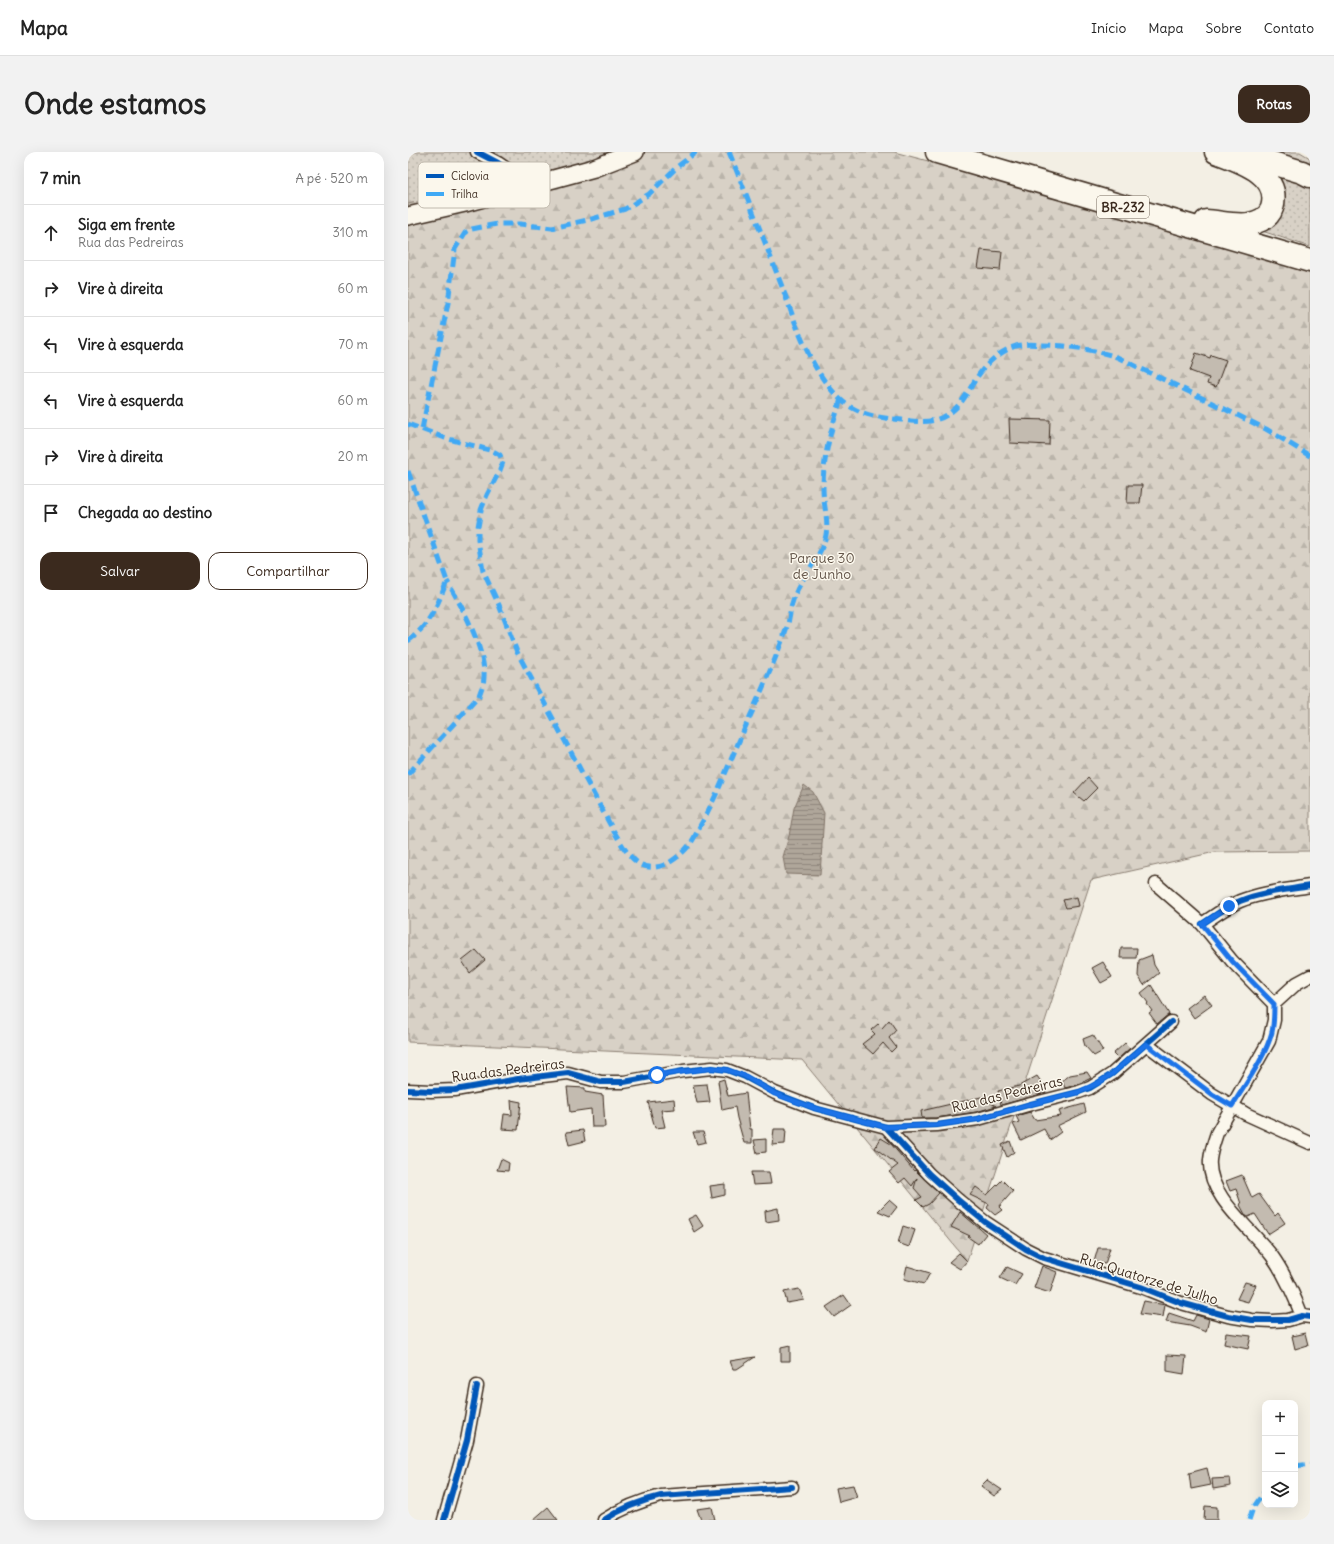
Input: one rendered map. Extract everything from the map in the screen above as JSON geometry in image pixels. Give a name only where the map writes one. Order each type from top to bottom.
[{"type":"highway","name":"BR-232","points":[[937,152],[1157,218],[1310,261]]},
{"type":"highway","points":[[1157,218],[1239,225],[1251,224],[1267,218],[1274,200],[1272,187],[1263,176],[1252,167],[1216,152]]},
{"type":"highway","points":[[1235,152],[1259,158],[1310,176]]},
{"type":"main road","points":[[550,180],[594,168],[635,152]]},
{"type":"main road","points":[[408,216],[439,208]]},
{"type":"street","points":[[477,152],[496,162]]},
{"type":"street","points":[[1156,884],[1202,924],[1232,961],[1274,1004],[1274,1020],[1269,1041],[1262,1057],[1217,1133],[1212,1146],[1210,1161],[1212,1177],[1221,1196],[1271,1255],[1282,1271],[1306,1317]]},
{"type":"street","points":[[1202,924],[1229,906],[1242,900],[1310,886]]},
{"type":"street","points":[[1274,1004],[1297,983],[1310,976]]},
{"type":"street","name":"Rua das Pedreiras","points":[[408,1090],[431,1092],[455,1090],[568,1073],[601,1082],[613,1083],[682,1071],[712,1068],[727,1070],[745,1076],[775,1094],[814,1108],[886,1127],[959,1123],[1079,1092],[1098,1083],[1112,1074],[1170,1022]]},
{"type":"street","points":[[1146,1044],[1212,1094],[1278,1130],[1310,1143]]},
{"type":"street","name":"Rua Quatorze de Julho","points":[[886,1127],[929,1174],[958,1200],[990,1226],[1026,1249],[1044,1258],[1141,1288],[1180,1303],[1228,1316],[1252,1320],[1272,1321],[1306,1317]]},
{"type":"street","points":[[444,1520],[467,1440],[477,1386]]},
{"type":"street","points":[[604,1520],[643,1500],[661,1496],[792,1487]]},
{"type":"green space","points":[[408,152],[617,152],[550,173],[550,162],[418,162],[418,202],[408,204]]},
{"type":"green space","name":"Parque 30 de Junho","points":[[617,152],[894,152],[1038,190],[1310,273],[1310,851],[1215,852],[1091,880],[967,1261],[802,1060],[408,1042],[408,204],[418,202],[418,208],[550,208],[550,173]]},
{"type":"green space","points":[[1268,152],[1300,152],[1310,158],[1310,170]]},
{"type":"green space","points":[[1268,167],[1310,186],[1310,247],[1247,226],[1276,220]]},
{"type":"shaded area","points":[[804,785],[813,792],[824,813],[820,875],[786,874],[783,857],[789,836],[794,808]]},
{"type":"building","points":[[981,250],[1002,252],[1000,270],[978,268]]},
{"type":"building","points":[[1196,353],[1210,358],[1211,355],[1226,360],[1216,387],[1207,384],[1209,378],[1190,371]]},
{"type":"building","points":[[1009,419],[1050,420],[1049,445],[1010,443]]},
{"type":"building","points":[[1128,485],[1142,485],[1140,503],[1127,503]]},
{"type":"building","points":[[1088,778],[1097,788],[1084,801],[1074,793]]},
{"type":"building","points":[[1077,897],[1079,906],[1066,908],[1063,900]]},
{"type":"building","points":[[1121,948],[1137,948],[1136,958],[1120,958]]},
{"type":"building","points":[[476,950],[485,960],[470,973],[462,961]]},
{"type":"building","points":[[1152,955],[1154,965],[1159,973],[1144,985],[1138,976],[1139,960]]},
{"type":"building","points":[[1103,962],[1112,977],[1101,983],[1092,968]]},
{"type":"building","points":[[1151,985],[1169,1014],[1157,1024],[1149,1013],[1152,1011],[1141,993]]},
{"type":"building","points":[[1204,995],[1212,1005],[1194,1018],[1187,1008]]},
{"type":"building","points":[[889,1020],[896,1030],[889,1038],[896,1047],[891,1052],[883,1043],[873,1054],[862,1044],[875,1034],[871,1030],[878,1024],[882,1028]]},
{"type":"building","points":[[1093,1035],[1103,1051],[1094,1056],[1085,1046],[1083,1039]]},
{"type":"building","points":[[1125,1043],[1130,1048],[1118,1059],[1113,1054]]},
{"type":"building","points":[[1087,1072],[1091,1078],[1077,1085],[1065,1088],[1062,1081],[1070,1075]]},
{"type":"building","points":[[1037,1076],[1046,1089],[1038,1095],[1001,1105],[998,1091],[1019,1086]]},
{"type":"building","points":[[724,1079],[728,1096],[746,1093],[750,1129],[752,1129],[752,1143],[744,1143],[735,1107],[722,1110],[718,1081]]},
{"type":"building","points":[[707,1084],[710,1102],[697,1103],[693,1085]]},
{"type":"building","points":[[567,1087],[585,1088],[585,1092],[603,1095],[605,1127],[592,1127],[591,1109],[570,1112]]},
{"type":"building","points":[[981,1097],[996,1106],[976,1112],[936,1118],[922,1118],[921,1111]]},
{"type":"building","points":[[674,1099],[675,1109],[661,1110],[665,1127],[655,1128],[648,1102]]},
{"type":"building","points":[[511,1100],[521,1102],[518,1130],[502,1129],[504,1114],[512,1115]]},
{"type":"building","points":[[1084,1104],[1086,1112],[1057,1126],[1061,1132],[1050,1140],[1044,1129],[1021,1140],[1013,1124],[1019,1122],[1016,1116],[1030,1112],[1035,1120],[1061,1116],[1059,1111]]},
{"type":"building","points":[[774,1129],[786,1129],[785,1144],[772,1145]]},
{"type":"building","points":[[583,1130],[585,1141],[569,1145],[566,1132]]},
{"type":"building","points":[[693,1132],[703,1132],[706,1142],[697,1144]]},
{"type":"building","points":[[881,1138],[891,1144],[914,1171],[915,1170],[939,1193],[929,1204],[923,1207],[916,1200],[922,1197],[914,1188],[917,1178],[912,1186],[905,1178],[899,1183],[889,1172],[898,1165],[875,1148]]},
{"type":"building","points":[[766,1139],[766,1152],[757,1153],[754,1140]]},
{"type":"building","points":[[1010,1141],[1014,1152],[1007,1157],[1002,1145]]},
{"type":"building","points":[[501,1159],[509,1163],[508,1171],[497,1170]]},
{"type":"building","points":[[751,1172],[769,1172],[771,1184],[753,1185]]},
{"type":"building","points":[[1242,1175],[1252,1198],[1259,1194],[1275,1216],[1278,1213],[1285,1223],[1268,1234],[1255,1214],[1248,1217],[1246,1216],[1240,1205],[1241,1204],[1236,1189],[1230,1191],[1226,1181]]},
{"type":"building","points":[[1002,1180],[1013,1191],[999,1207],[1002,1210],[995,1215],[987,1208],[989,1204],[970,1195],[976,1187],[987,1195]]},
{"type":"building","points":[[725,1184],[725,1195],[712,1198],[710,1186]]},
{"type":"building","points":[[889,1200],[897,1207],[890,1216],[878,1211]]},
{"type":"building","points":[[778,1208],[779,1220],[766,1222],[765,1211]]},
{"type":"building","points":[[960,1212],[986,1234],[978,1244],[968,1237],[970,1236],[951,1227]]},
{"type":"building","points":[[696,1215],[703,1226],[694,1232],[688,1219]]},
{"type":"building","points":[[903,1226],[915,1230],[909,1247],[898,1243]]},
{"type":"building","points":[[1098,1248],[1110,1248],[1105,1264],[1094,1262]]},
{"type":"building","points":[[959,1253],[967,1261],[960,1269],[949,1262]]},
{"type":"building","points":[[907,1266],[930,1273],[924,1284],[904,1279]]},
{"type":"building","points":[[1042,1266],[1057,1272],[1050,1293],[1034,1288]]},
{"type":"building","points":[[1007,1267],[1022,1274],[1015,1285],[1000,1278]]},
{"type":"building","points":[[1245,1282],[1256,1285],[1248,1302],[1237,1299]]},
{"type":"building","points":[[799,1289],[804,1300],[787,1303],[784,1292]]},
{"type":"building","points":[[844,1295],[851,1305],[834,1317],[826,1307]]},
{"type":"building","points":[[1144,1301],[1165,1305],[1163,1317],[1140,1314]]},
{"type":"building","points":[[1169,1313],[1193,1321],[1196,1315],[1209,1319],[1206,1332],[1190,1326],[1166,1322]]},
{"type":"building","points":[[1226,1333],[1251,1336],[1248,1349],[1224,1344]]},
{"type":"building","points":[[1305,1333],[1308,1345],[1295,1349],[1292,1336]]},
{"type":"building","points":[[790,1345],[790,1361],[781,1361],[781,1347]]},
{"type":"building","points":[[1167,1355],[1186,1356],[1184,1374],[1167,1371]]},
{"type":"building","points":[[755,1357],[737,1369],[733,1369],[730,1361]]},
{"type":"building","points":[[1207,1468],[1211,1485],[1191,1489],[1189,1473]]},
{"type":"building","points":[[1230,1478],[1231,1486],[1213,1489],[1212,1479]]},
{"type":"building","points":[[987,1480],[1002,1490],[994,1496],[981,1486]]},
{"type":"building","points":[[853,1485],[857,1497],[839,1502],[836,1488]]},
{"type":"building","points":[[1205,1506],[1217,1507],[1217,1520],[1204,1520]]},
{"type":"building","points":[[548,1507],[558,1520],[533,1520]]},
{"type":"building","points":[[712,1507],[715,1520],[701,1520],[697,1509]]},
{"type":"marked path","points":[[422,429],[448,303],[455,249],[465,233],[472,229],[497,224],[520,224],[552,228],[592,219],[625,209],[649,194],[677,167],[696,152]]},
{"type":"marked path","points":[[729,152],[804,345],[829,387],[840,399],[854,409],[869,415],[885,418],[915,421],[940,419],[960,404],[976,378],[996,357],[1016,346],[1031,344],[1050,345],[1088,350],[1117,357],[1266,429],[1310,456]]},
{"type":"marked path","points":[[408,424],[445,438],[493,451],[500,455],[503,462],[481,510],[478,527],[478,540],[483,571],[499,605],[517,652],[613,830],[632,858],[646,866],[654,867],[664,865],[675,859],[688,847],[709,809],[769,673],[788,624],[791,607],[797,589],[822,547],[827,526],[823,494],[824,465],[831,432],[841,399]]},
{"type":"marked path","points":[[408,471],[447,581],[432,614],[422,629],[408,641]]},
{"type":"marked path","points":[[408,774],[479,696],[483,684],[484,673],[478,645],[460,603],[447,581]]},
{"type":"marked path","points":[[1298,1466],[1310,1464]]},
{"type":"marked path","points":[[1249,1520],[1253,1508],[1262,1495]]},
{"type":"cycle path","points":[[477,152],[496,162]]},
{"type":"cycle path","points":[[1202,924],[1230,906],[1248,898],[1257,895],[1310,886]]},
{"type":"cycle path","points":[[408,1090],[455,1090],[518,1079],[568,1073],[601,1082],[624,1082],[683,1071],[712,1068],[727,1070],[745,1077],[775,1093],[814,1108],[886,1127],[937,1125],[978,1119],[1090,1088],[1112,1074],[1171,1022]]},
{"type":"cycle path","points":[[886,1127],[929,1174],[958,1200],[985,1222],[1026,1249],[1044,1258],[1141,1287],[1181,1303],[1228,1316],[1252,1320],[1288,1320],[1302,1316],[1310,1317]]},
{"type":"cycle path","points":[[444,1520],[467,1440],[477,1386]]},
{"type":"cycle path","points":[[604,1520],[631,1505],[661,1496],[792,1487]]},
{"type":"route","points":[[657,1075],[712,1068],[727,1070],[745,1076],[775,1094],[814,1108],[886,1127],[937,1125],[959,1123],[978,1119],[1090,1088],[1112,1074],[1146,1044],[1212,1094],[1232,1106],[1262,1057],[1269,1041],[1274,1020],[1274,1004],[1265,993],[1232,961],[1202,924],[1229,906]]}]
